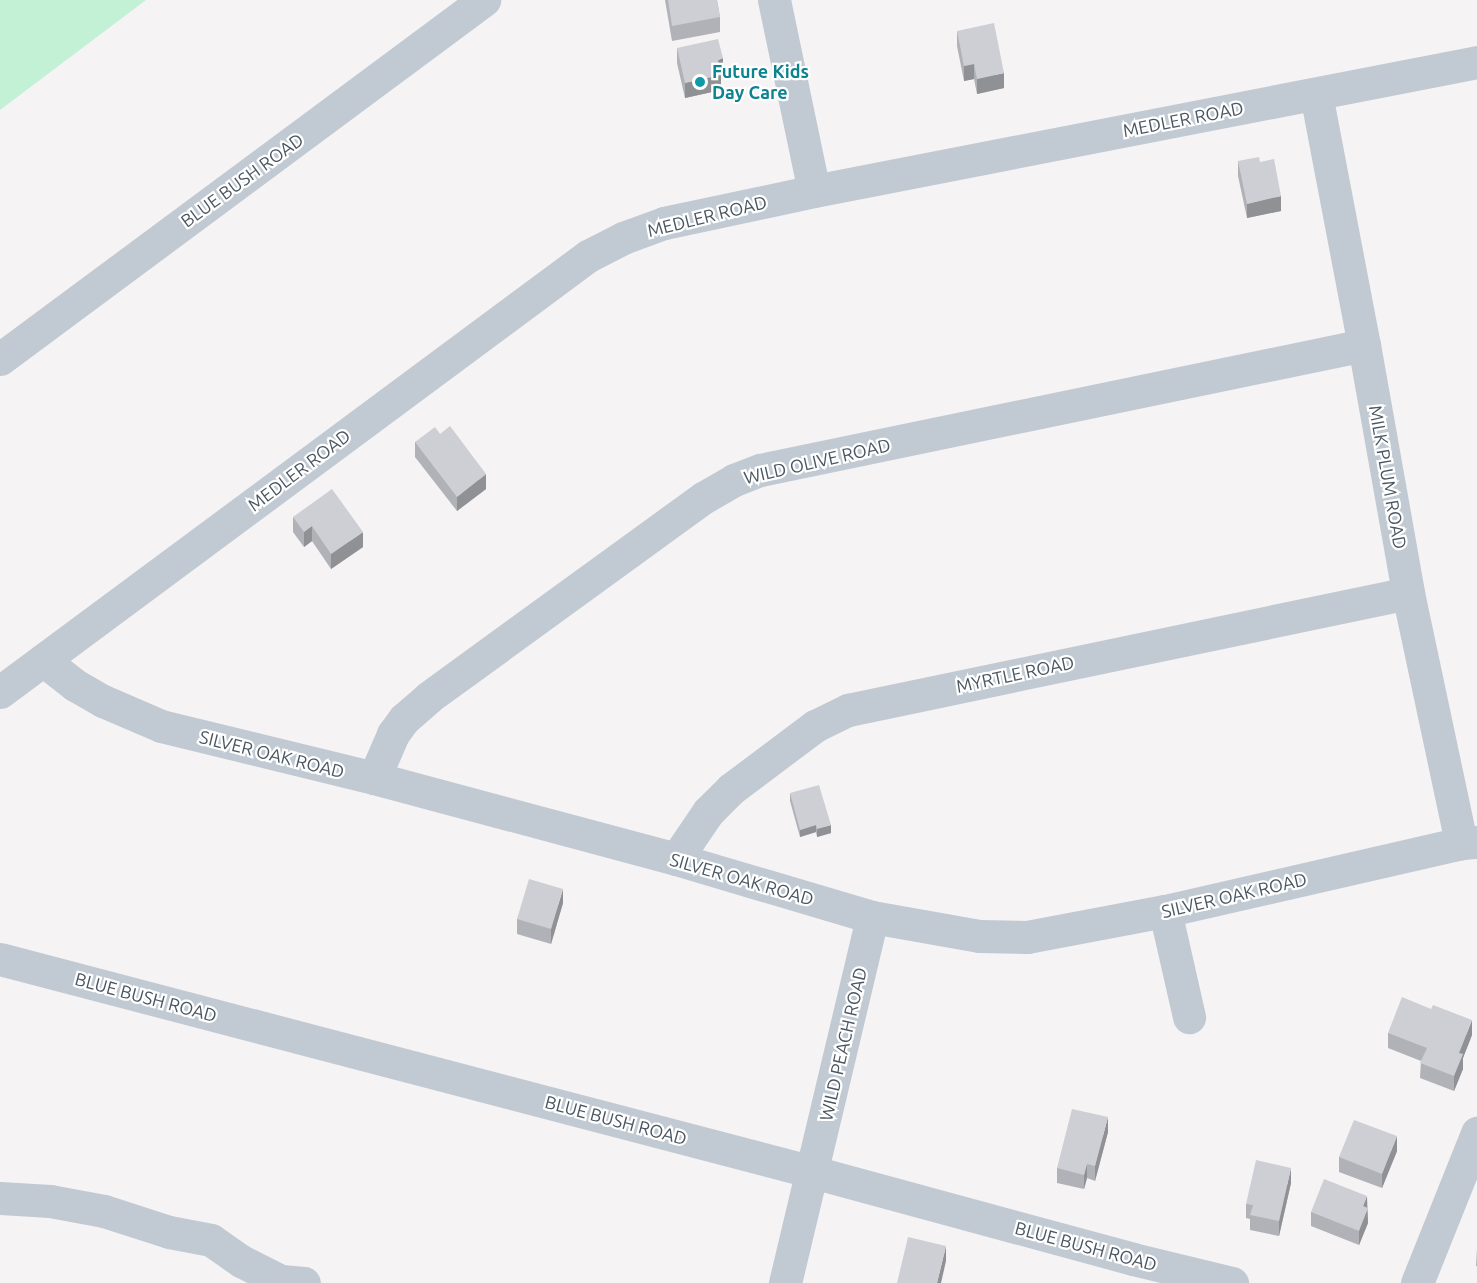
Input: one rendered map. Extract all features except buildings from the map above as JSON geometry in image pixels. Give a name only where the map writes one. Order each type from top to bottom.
[{"type":"street","name":"BLUE BUSH ROAD","points":[[0,359],[484,0]]},
{"type":"street","points":[[774,0],[814,191]]},
{"type":"street","name":"MEDLER ROAD","points":[[0,692],[588,256],[623,238],[664,223],[814,191],[1477,62]]},
{"type":"street","name":"MILK PLUM ROAD","points":[[1316,94],[1408,593],[1469,842]]},
{"type":"street","name":"WILD OLIVE ROAD","points":[[374,778],[393,734],[404,719],[429,697],[703,498],[734,480],[760,470],[1364,345]]},
{"type":"street","name":"MYRTLE ROAD","points":[[676,859],[708,812],[731,789],[815,726],[848,710],[1408,593]]},
{"type":"street","name":"SILVER OAK ROAD","points":[[44,660],[94,696],[128,714],[161,726],[374,778],[676,859],[872,917],[1000,938],[1027,937],[1165,911],[1469,842]]},
{"type":"street","points":[[1165,911],[1190,1017]]},
{"type":"street","name":"WILD PEACH ROAD","points":[[785,1283],[872,917]]},
{"type":"street","name":"BLUE BUSH ROAD","points":[[0,959],[813,1172],[1133,1259],[1232,1283]]},
{"type":"street","points":[[1417,1283],[1477,1133]]},
{"type":"street","points":[[0,1198],[50,1201],[104,1211],[169,1232],[211,1240],[241,1261],[281,1281],[304,1283]]},
{"type":"green space","points":[[0,0],[146,0],[0,110]]},
{"type":"place","name":"Future Kids Day Care","points":[[700,82]]}]
